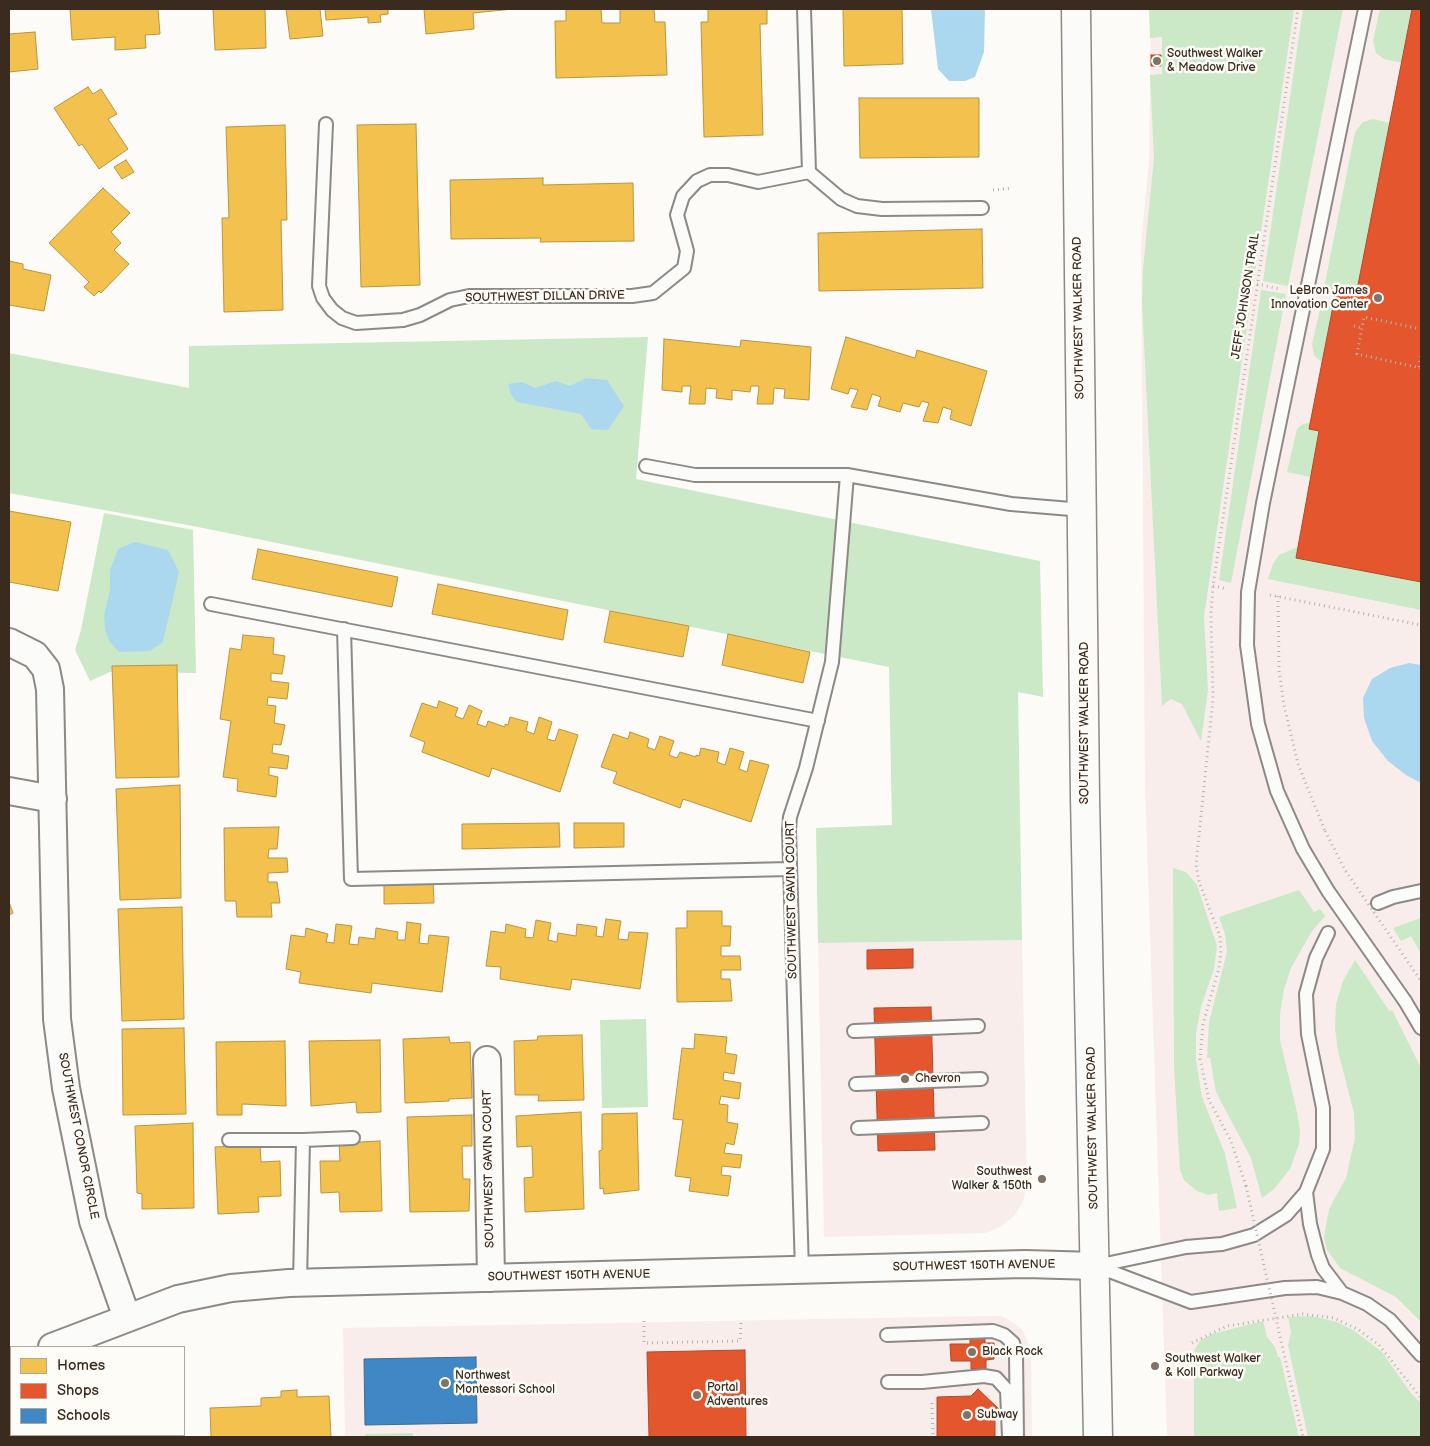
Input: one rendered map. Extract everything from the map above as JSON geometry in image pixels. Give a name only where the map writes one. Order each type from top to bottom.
[{"type":"main road","name":"SOUTHWEST WALKER ROAD","points":[[1076,9],[1085,797],[1098,1437]]},
{"type":"street","name":"SOUTHWEST CONOR CIRCLE","points":[[9,642],[35,655],[46,669],[50,689],[57,1019],[66,1088],[93,1220],[127,1318]]},
{"type":"street","points":[[9,791],[53,799]]},
{"type":"street","name":"SOUTHWEST GAVIN COURT","points":[[487,1060],[491,1278]]},
{"type":"street","name":"SOUTHWEST 150TH AVENUE","points":[[55,1346],[178,1299],[231,1288],[300,1282],[1025,1264],[1096,1266]]},
{"type":"lane","points":[[804,9],[809,172],[841,199],[857,206],[882,209],[982,208]]},
{"type":"lane","points":[[1365,9],[1263,503],[1248,592],[1247,645],[1258,724],[1277,791],[1303,849],[1328,891],[1405,1001],[1421,1028]]},
{"type":"lane","name":"SOUTHWEST DILLAN DRIVE","points":[[326,124],[319,286],[323,298],[332,310],[356,323],[403,320],[420,315],[450,300],[469,296],[632,296],[653,292],[684,268],[687,251],[677,215],[684,196],[697,181],[710,175],[728,175],[758,182],[773,181],[809,172]]},
{"type":"lane","points":[[646,466],[695,475],[847,475],[1011,504],[1083,510]]},
{"type":"lane","name":"SOUTHWEST GAVIN COURT","points":[[802,1271],[790,817],[818,721],[832,662],[847,475]]},
{"type":"lane","points":[[211,604],[818,721]]},
{"type":"lane","points":[[344,629],[351,879],[790,869]]},
{"type":"lane","points":[[1378,903],[1400,895],[1421,891]]},
{"type":"lane","points":[[1096,1266],[1186,1247],[1222,1244],[1254,1235],[1286,1215],[1306,1192],[1323,1150],[1323,1108],[1308,1034],[1306,994],[1316,958],[1328,933]]},
{"type":"lane","points":[[854,1031],[978,1026]]},
{"type":"lane","points":[[856,1084],[981,1079]]},
{"type":"lane","points":[[858,1128],[982,1123]]},
{"type":"lane","points":[[229,1140],[353,1138]]},
{"type":"lane","points":[[300,1282],[303,1140]]},
{"type":"lane","points":[[1306,1192],[1318,1255],[1323,1268],[1342,1293]]},
{"type":"lane","points":[[1096,1266],[1192,1302],[1285,1288],[1317,1287],[1342,1293],[1367,1304],[1390,1320],[1421,1355]]},
{"type":"lane","points":[[888,1336],[993,1331],[1004,1335],[1012,1343],[1016,1354],[1017,1437]]},
{"type":"lane","points":[[888,1382],[922,1382],[984,1376],[996,1378],[1007,1390],[1008,1437]]},
{"type":"path","name":"JEFF JOHNSON TRAIL","points":[[1298,9],[1213,586],[1211,614],[1213,699],[1196,865],[1199,882],[1220,936],[1221,951],[1219,968],[1202,1024],[1200,1059],[1209,1100],[1230,1141],[1246,1186],[1303,1437]]},
{"type":"path","points":[[1257,284],[1280,289]]},
{"type":"path","points":[[1421,329],[1364,317],[1357,354],[1420,367],[1421,356]]},
{"type":"path","points":[[1354,326],[1362,328]]},
{"type":"path","points":[[1421,625],[1278,596],[1279,670],[1286,713],[1298,764],[1325,831],[1345,870],[1421,981]]},
{"type":"path","points":[[1192,1343],[1227,1326],[1236,1324],[1303,1314],[1334,1318],[1359,1330],[1379,1345],[1421,1398]]},
{"type":"path","points":[[644,1321],[644,1343],[740,1341],[741,1319]]},
{"type":"shaded area","points":[[1151,9],[1421,9],[1421,1437],[1167,1437],[1145,787],[1141,247],[1149,159]]},
{"type":"shaded area","points":[[1022,940],[1027,1184],[1023,1202],[1014,1216],[1000,1227],[985,1233],[824,1237],[818,943]]},
{"type":"shaded area","points":[[1002,1316],[1022,1329],[1031,1350],[1032,1437],[345,1437],[343,1328]]},
{"type":"green space","points":[[1149,9],[1294,9],[1204,616],[1208,690],[1201,741],[1182,704],[1171,699],[1162,706],[1142,303],[1143,269],[1154,158],[1150,75],[1162,74],[1162,37],[1150,38]]},
{"type":"green space","points":[[1303,9],[1343,9],[1288,286],[1263,281]]},
{"type":"green space","points":[[1380,9],[1412,9],[1402,63],[1384,59],[1376,53],[1373,41]]},
{"type":"green space","points":[[1373,119],[1390,123],[1356,295],[1337,291],[1336,295],[1323,293],[1355,132],[1363,122]]},
{"type":"green space","points":[[1261,290],[1286,294],[1231,583],[1219,580]]},
{"type":"green space","points":[[1322,301],[1334,303],[1322,363],[1314,355],[1312,344]]},
{"type":"green space","points":[[648,337],[636,479],[1040,561],[1043,697],[1018,692],[1022,940],[818,943],[816,828],[892,825],[889,667],[193,526],[9,493],[9,353],[189,388],[189,346]]},
{"type":"green space","points":[[1311,422],[1319,431],[1311,477],[1287,472],[1297,429],[1301,425]]},
{"type":"green space","points":[[104,513],[193,530],[196,673],[110,672],[90,681],[75,650],[81,630]]},
{"type":"green space","points":[[1298,547],[1296,558],[1421,582],[1421,610],[1268,579],[1273,564],[1279,555]]},
{"type":"green space","points":[[1173,868],[1186,872],[1197,885],[1217,946],[1214,969],[1201,1007],[1196,1033],[1196,1060],[1202,1097],[1225,1154],[1237,1208],[1219,1211],[1217,1193],[1208,1195],[1197,1191],[1184,1180],[1180,1170],[1174,1066]]},
{"type":"green space","points":[[1299,890],[1314,912],[1320,909],[1325,916],[1312,931],[1291,968],[1284,989],[1280,1014],[1280,1040],[1297,1112],[1300,1130],[1299,1144],[1290,1169],[1274,1189],[1262,1198],[1251,1158],[1216,1092],[1210,1058],[1207,1058],[1209,1022],[1227,952],[1225,934],[1219,917]]},
{"type":"green space","points":[[1421,918],[1421,954],[1411,936],[1401,941],[1393,928]]},
{"type":"green space","points":[[1355,960],[1390,1012],[1392,1010],[1421,1068],[1421,1322],[1396,1297],[1340,1268],[1327,1250],[1324,1237],[1329,1209],[1346,1178],[1355,1138],[1354,1113],[1338,1051],[1335,1028],[1336,1004],[1343,981]]},
{"type":"green space","points":[[646,1019],[648,1107],[602,1108],[600,1020]]},
{"type":"green space","points":[[1312,1316],[1337,1322],[1353,1330],[1382,1352],[1410,1392],[1421,1403],[1421,1437],[1308,1437],[1288,1345],[1291,1332],[1288,1317]]},
{"type":"green space","points":[[1263,1321],[1267,1337],[1275,1347],[1278,1357],[1280,1357],[1299,1437],[1194,1437],[1194,1352],[1196,1347],[1201,1340],[1212,1334]]},
{"type":"green space","points":[[413,1433],[413,1437],[366,1437],[365,1434]]},
{"type":"water","points":[[931,9],[985,9],[984,52],[975,77],[965,81],[949,81],[938,69]]},
{"type":"water","points":[[586,378],[607,380],[624,406],[608,430],[591,429],[581,414],[517,402],[511,395],[508,384],[522,382],[535,388],[556,381],[570,386]]},
{"type":"water","points":[[135,542],[168,550],[179,572],[163,642],[150,651],[119,652],[109,641],[105,629],[104,615],[110,590],[110,570],[118,549]]},
{"type":"water","points":[[1409,663],[1421,665],[1421,783],[1406,775],[1388,761],[1372,741],[1364,718],[1363,698],[1372,679],[1390,668]]},
{"type":"building: Homes","points":[[70,9],[158,9],[160,34],[145,35],[146,48],[115,50],[115,37],[72,40]]},
{"type":"building: Homes","points":[[213,9],[265,9],[266,48],[215,50]]},
{"type":"building: Homes","points":[[286,9],[320,9],[323,36],[290,39]]},
{"type":"building: Homes","points":[[325,9],[388,9],[388,14],[380,15],[381,22],[368,23],[368,17],[326,20]]},
{"type":"building: Homes","points":[[424,9],[513,9],[473,13],[474,29],[426,34]]},
{"type":"building: Homes","points":[[566,9],[601,9],[602,23],[620,23],[620,9],[654,9],[655,22],[665,22],[667,75],[556,78],[555,21],[566,21]]},
{"type":"building: Homes","points":[[708,9],[767,9],[767,24],[760,24],[763,135],[704,137],[701,22],[708,22]]},
{"type":"building: Homes","points":[[843,9],[902,9],[903,64],[844,66]]},
{"type":"building: Homes","points":[[35,32],[38,69],[9,72],[9,34]]},
{"type":"building: Homes","points":[[88,87],[93,94],[101,89],[117,114],[108,119],[128,149],[99,169],[82,144],[79,146],[54,108]]},
{"type":"building: Homes","points":[[859,98],[979,98],[979,157],[860,158]]},
{"type":"building: Homes","points":[[416,124],[420,285],[361,287],[357,125]]},
{"type":"building: Homes","points":[[285,125],[287,220],[281,220],[283,310],[224,312],[222,218],[229,218],[226,127]]},
{"type":"building: Homes","points":[[126,160],[134,172],[122,179],[114,167]]},
{"type":"building: Homes","points":[[543,178],[543,185],[633,183],[634,241],[540,242],[541,238],[451,239],[450,180]]},
{"type":"building: Homes","points":[[103,188],[130,213],[111,232],[121,243],[114,250],[129,264],[101,293],[99,291],[94,296],[84,287],[89,282],[49,243]]},
{"type":"building: Homes","points":[[982,229],[983,288],[819,291],[818,233]]},
{"type":"building: Homes","points":[[9,261],[23,264],[23,269],[51,275],[44,311],[9,305]]},
{"type":"building: Homes","points":[[846,337],[915,358],[917,350],[987,371],[971,426],[950,419],[952,410],[943,407],[938,423],[923,421],[929,403],[922,401],[919,407],[903,403],[900,412],[878,406],[881,397],[872,394],[867,410],[851,407],[858,390],[850,388],[848,394],[831,389]]},
{"type":"building: Homes","points":[[664,339],[740,347],[741,340],[811,347],[809,400],[784,398],[785,389],[774,388],[773,404],[757,404],[759,386],[751,386],[750,392],[732,390],[732,400],[716,398],[717,389],[706,388],[705,404],[689,404],[691,386],[682,386],[682,392],[662,390]]},
{"type":"building: Homes","points":[[9,511],[71,522],[58,591],[9,582]]},
{"type":"building: Homes","points":[[258,549],[398,577],[392,607],[252,579]]},
{"type":"building: Homes","points":[[438,584],[568,610],[563,640],[432,614]]},
{"type":"building: Homes","points":[[610,611],[689,626],[683,657],[604,642]]},
{"type":"building: Homes","points":[[728,634],[810,652],[803,683],[722,665]]},
{"type":"building: Homes","points":[[243,635],[274,638],[273,654],[285,656],[282,674],[271,673],[271,681],[289,683],[287,699],[268,697],[267,705],[276,706],[274,723],[285,725],[281,745],[273,744],[272,753],[289,756],[287,769],[269,767],[269,775],[278,777],[276,797],[237,791],[238,779],[223,777],[231,721],[220,719],[230,648],[241,650]]},
{"type":"building: Homes","points":[[177,665],[179,777],[116,778],[112,666]]},
{"type":"building: Homes","points":[[439,701],[458,708],[455,716],[463,719],[469,705],[482,711],[477,724],[486,727],[488,721],[505,727],[505,724],[508,725],[510,717],[528,722],[526,731],[534,734],[539,717],[552,722],[547,739],[555,741],[559,729],[578,735],[560,792],[492,768],[489,777],[422,752],[425,742],[410,736],[422,703],[437,708]]},
{"type":"building: Homes","points":[[630,732],[649,739],[647,747],[655,750],[660,736],[674,741],[669,755],[677,758],[680,752],[696,757],[696,755],[699,756],[701,748],[719,752],[717,762],[725,765],[730,748],[744,752],[739,769],[747,772],[750,760],[769,765],[751,822],[683,799],[680,808],[613,783],[617,772],[601,767],[613,734],[628,739]]},
{"type":"building: Homes","points":[[180,785],[181,898],[120,900],[116,789]]},
{"type":"building: Homes","points":[[559,823],[560,847],[462,849],[462,824]]},
{"type":"building: Homes","points":[[574,823],[624,823],[624,847],[574,848]]},
{"type":"building: Homes","points":[[279,827],[277,849],[269,849],[268,858],[287,858],[288,872],[268,873],[268,882],[277,882],[280,903],[271,903],[272,917],[237,917],[236,901],[225,901],[224,828]]},
{"type":"building: Homes","points":[[433,879],[434,903],[384,904],[384,880]]},
{"type":"building: Homes","points":[[9,902],[13,913],[9,915]]},
{"type":"building: Homes","points":[[182,907],[184,1019],[122,1021],[118,909]]},
{"type":"building: Homes","points":[[687,911],[722,911],[722,926],[731,926],[730,946],[721,946],[721,956],[740,956],[741,970],[721,970],[721,979],[730,979],[732,1001],[677,1002],[676,928],[687,928]]},
{"type":"building: Homes","points":[[606,919],[621,921],[618,939],[628,940],[629,932],[648,933],[640,989],[572,979],[570,990],[500,979],[501,967],[486,966],[491,931],[505,933],[506,924],[526,929],[525,937],[533,938],[536,920],[551,923],[548,940],[557,942],[558,933],[576,936],[577,924],[597,927],[596,936],[603,937]]},
{"type":"building: Homes","points":[[407,922],[421,924],[419,943],[428,944],[429,935],[449,937],[442,992],[372,983],[371,993],[299,983],[301,972],[286,969],[291,935],[305,937],[306,928],[328,934],[326,942],[334,943],[336,924],[352,926],[349,944],[358,945],[359,937],[375,939],[376,928],[398,932],[397,940],[405,940]]},
{"type":"building: Homes","points":[[184,1028],[186,1114],[123,1115],[122,1029]]},
{"type":"building: Homes","points":[[695,1034],[727,1037],[725,1053],[737,1055],[734,1074],[724,1072],[723,1080],[741,1083],[739,1099],[721,1096],[719,1104],[728,1105],[727,1122],[738,1124],[734,1145],[726,1143],[724,1153],[742,1155],[740,1168],[722,1166],[721,1175],[731,1176],[728,1196],[689,1191],[691,1178],[675,1176],[683,1120],[673,1119],[682,1048],[694,1049]]},
{"type":"building: Homes","points":[[582,1035],[584,1100],[538,1101],[539,1095],[515,1095],[514,1041],[537,1040],[538,1036]]},
{"type":"building: Homes","points":[[449,1037],[450,1043],[470,1042],[472,1098],[405,1103],[403,1039]]},
{"type":"building: Homes","points":[[380,1040],[381,1112],[357,1113],[356,1102],[311,1106],[309,1041]]},
{"type":"building: Homes","points":[[285,1041],[286,1106],[242,1104],[242,1115],[217,1115],[216,1042]]},
{"type":"building: Homes","points":[[581,1112],[584,1209],[525,1212],[524,1178],[533,1177],[532,1146],[517,1147],[516,1116]]},
{"type":"building: Homes","points":[[637,1113],[639,1190],[604,1194],[603,1188],[600,1189],[599,1151],[602,1150],[602,1114]]},
{"type":"building: Homes","points":[[472,1115],[472,1146],[462,1146],[463,1179],[470,1179],[469,1211],[410,1212],[407,1117]]},
{"type":"building: Homes","points":[[193,1123],[194,1208],[142,1209],[142,1194],[137,1193],[135,1126]]},
{"type":"building: Homes","points":[[380,1141],[382,1211],[340,1212],[339,1192],[321,1193],[320,1161],[340,1161],[339,1143]]},
{"type":"building: Homes","points":[[260,1145],[261,1162],[280,1161],[281,1196],[258,1197],[259,1212],[218,1214],[215,1147]]},
{"type":"building: Homes","points":[[297,1390],[297,1397],[329,1396],[331,1437],[211,1437],[210,1408],[261,1406],[261,1398],[281,1397],[281,1391]]},
{"type":"building: Shops","name":"LeBron James Innovation Center","points":[[1412,9],[1421,9],[1421,582],[1296,558],[1319,431],[1309,429],[1336,291],[1356,295]]},
{"type":"building: Shops","points":[[1151,55],[1161,55],[1161,66],[1151,66]]},
{"type":"building: Shops","points":[[913,949],[913,968],[867,969],[867,950]]},
{"type":"building: Shops","name":"Chevron","points":[[931,1007],[935,1150],[878,1151],[874,1008]]},
{"type":"building: Shops","name":"Black Rock","points":[[985,1335],[985,1343],[994,1343],[994,1359],[986,1360],[986,1369],[971,1369],[971,1361],[951,1361],[950,1344],[970,1344],[970,1336]]},
{"type":"building: Shops","name":"Portal Adventures","points":[[745,1350],[746,1437],[649,1437],[647,1352]]},
{"type":"building: Shops","name":"Subway","points":[[978,1389],[1001,1411],[995,1418],[995,1437],[937,1437],[937,1397],[971,1396]]},
{"type":"building: Schools","points":[[476,1357],[477,1423],[365,1425],[364,1359]]},
{"type":"place","name":"Southwest Walker & Meadow Drive","points":[[1157,61]]},
{"type":"place","name":"LeBron James Innovation Center","points":[[1378,298]]},
{"type":"place","name":"Chevron","points":[[905,1079]]},
{"type":"place","name":"Southwest Walker & 150th","points":[[1042,1179]]},
{"type":"place","name":"Black Rock","points":[[972,1352]]},
{"type":"place","name":"Southwest Walker & Koll Parkway","points":[[1155,1366]]},
{"type":"place","name":"Northwest Montessori School","points":[[445,1383]]},
{"type":"place","name":"Portal Adventures","points":[[697,1395]]},
{"type":"place","name":"Subway","points":[[967,1415]]}]
